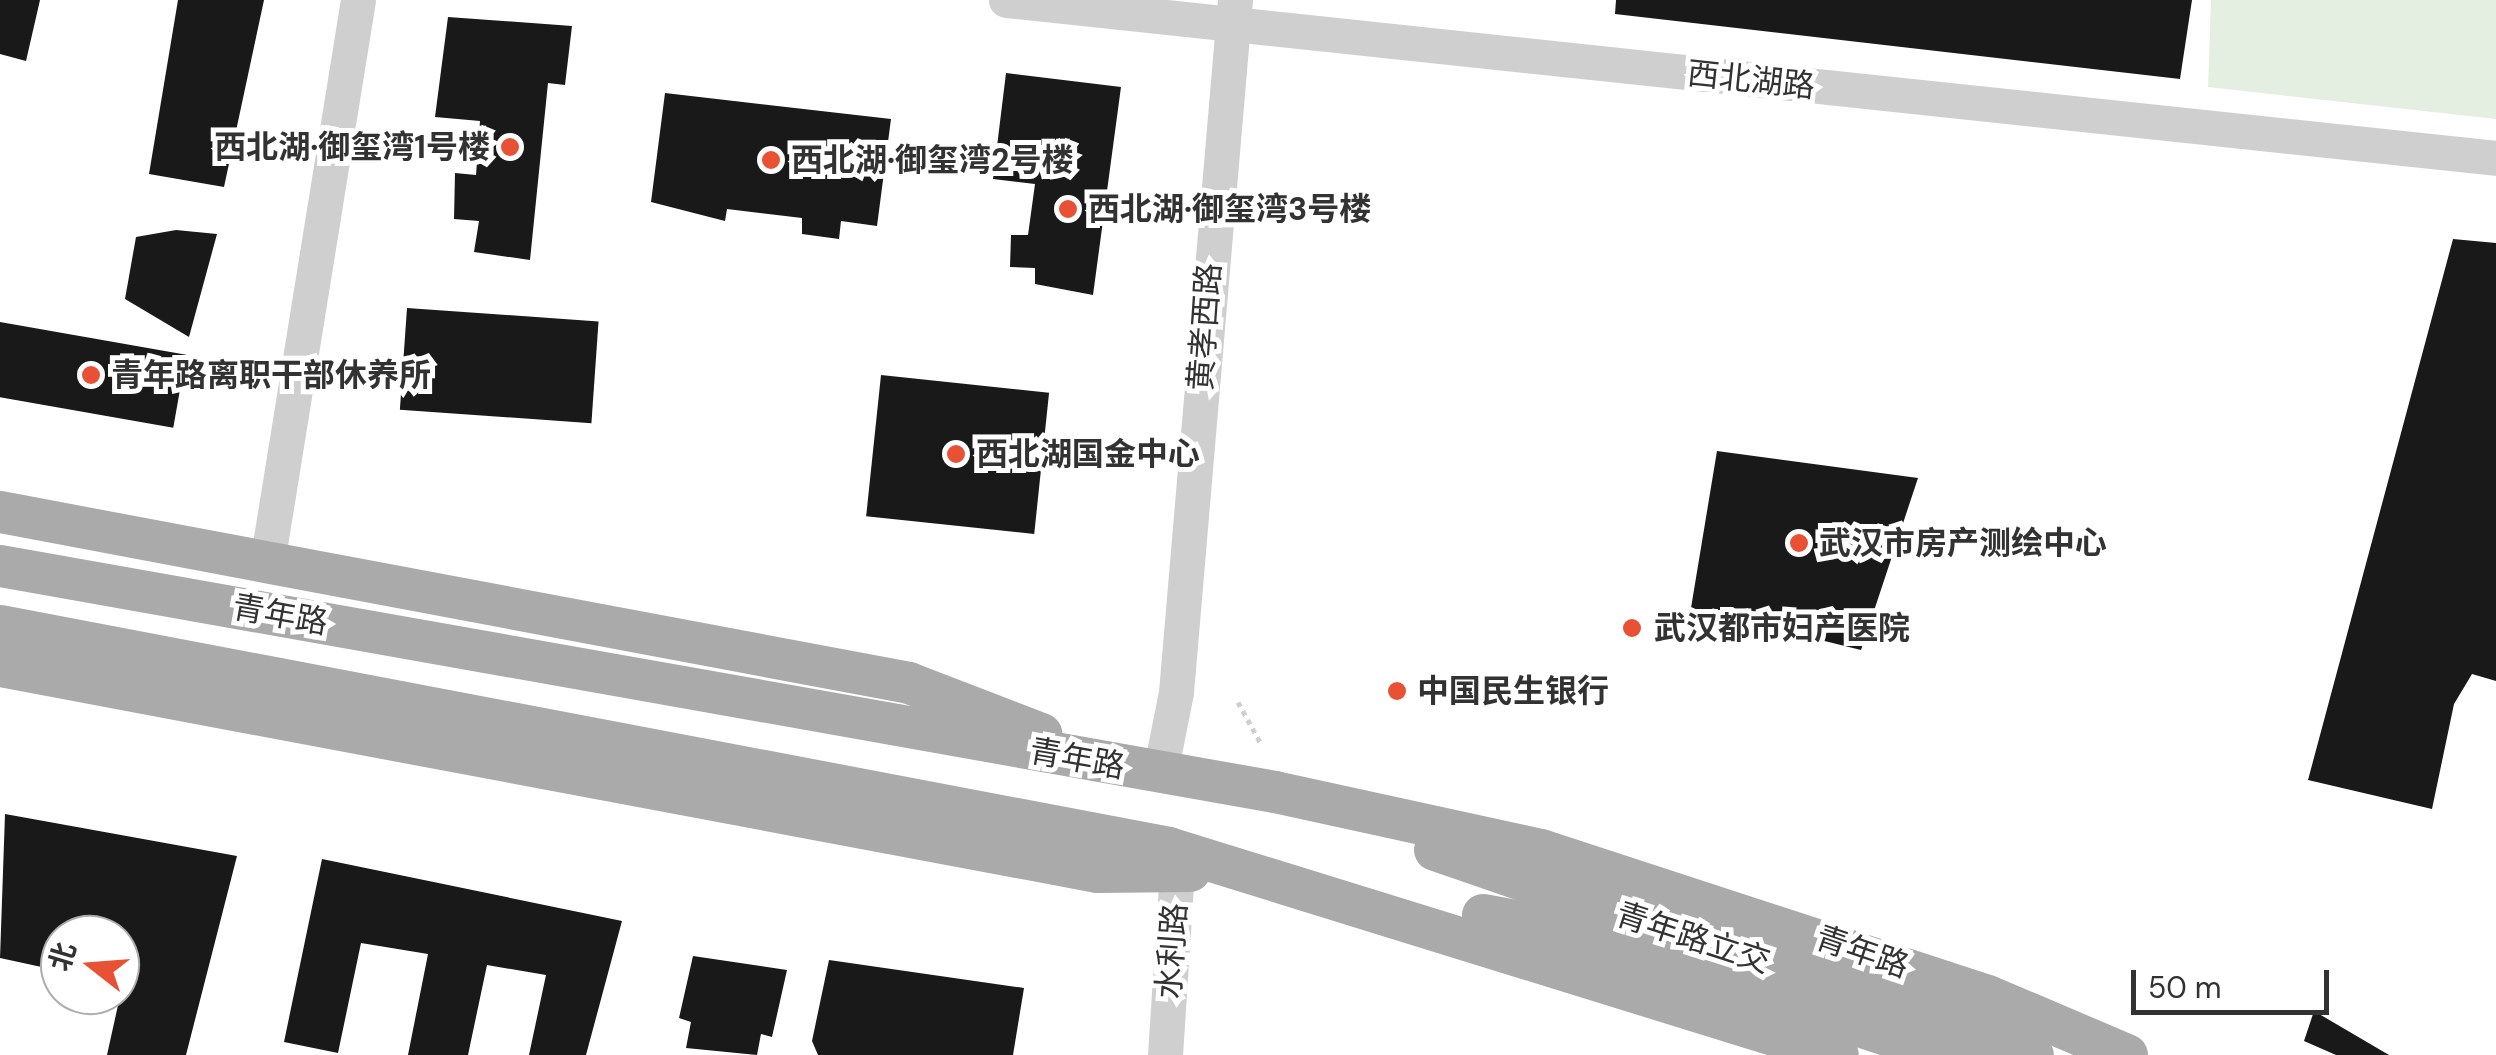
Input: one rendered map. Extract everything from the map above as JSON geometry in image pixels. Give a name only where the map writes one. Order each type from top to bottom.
[{"type":"main road","points":[[0,512],[909,683],[1145,770]]},
{"type":"main road","name":"青年路","points":[[0,566],[1274,792],[1541,850],[1766,918],[2127,1055]]},
{"type":"main road","name":"青年路","points":[[0,626],[1266,875],[1838,1055]]},
{"type":"main road","points":[[0,666],[1098,872],[1172,859]]},
{"type":"main road","points":[[1274,792],[1576,916]]},
{"type":"main road","points":[[1266,875],[1576,916]]},
{"type":"main road","name":"青年路立交","points":[[1576,916],[1947,1055]]},
{"type":"main road","name":"青年路立交","points":[[1576,916],[2033,1055]]},
{"type":"street","points":[[267,562],[358,0]]},
{"type":"street","name":"西北湖路","points":[[1006,0],[1232,12],[2496,158]]},
{"type":"street","name":"黄孝西路","points":[[1145,770],[1176,692],[1232,12]]},
{"type":"street","name":"水利路","points":[[1165,1055],[1172,859]]},
{"type":"path","points":[[1238,702],[1260,742]]},
{"type":"green space","points":[[2211,0],[2496,0],[2496,119],[2208,87]]},
{"type":"building","points":[[0,0],[40,0],[26,61],[0,54]]},
{"type":"building","points":[[178,0],[264,0],[224,187],[149,174]]},
{"type":"building","points":[[1616,0],[2192,0],[2180,79],[1615,14]]},
{"type":"building","name":"西北湖·御玺湾1号楼","points":[[448,17],[572,26],[565,85],[548,83],[530,260],[474,252],[479,221],[454,219],[455,173],[476,175],[480,121],[435,117]]},
{"type":"building","name":"西北湖·御玺湾3号楼","points":[[1006,73],[1121,87],[1093,295],[1035,284],[1035,268],[1010,267],[1011,235],[1028,235],[1035,184],[993,179]]},
{"type":"building","name":"西北湖·御玺湾2号楼","points":[[665,93],[891,119],[877,226],[841,221],[839,239],[802,234],[802,218],[727,209],[725,221],[651,202]]},
{"type":"building","points":[[176,230],[217,234],[189,337],[125,299],[136,237]]},
{"type":"building","points":[[2453,239],[2496,243],[2496,681],[2472,674],[2454,704],[2432,809],[2308,780]]},
{"type":"building","points":[[407,308],[599,321],[591,423],[400,410]]},
{"type":"building","name":"青年路离职干部休养所","points":[[0,322],[186,355],[173,428],[0,397]]},
{"type":"building","name":"西北湖国金中心","points":[[881,375],[1049,393],[1034,534],[866,516]]},
{"type":"building","name":"武汉市房产测绘中心","points":[[1717,451],[1918,478],[1861,650],[1691,608]]},
{"type":"building","points":[[5,814],[237,856],[186,1055],[107,1055],[116,1015],[140,1015],[140,915],[40,915],[40,967],[0,958]]},
{"type":"building","points":[[322,859],[622,921],[586,1055],[529,1055],[546,975],[487,965],[468,1055],[408,1055],[428,954],[361,943],[338,1053],[284,1042]]},
{"type":"building","points":[[693,956],[787,970],[772,1037],[761,1034],[757,1055],[686,1048],[691,1022],[679,1018]]},
{"type":"building","points":[[829,960],[1024,988],[1013,1055],[818,1055],[812,1041]]},
{"type":"building","points":[[2314,1011],[2389,1055],[2336,1055],[2304,1041]]},
{"type":"place","name":"西北湖·御玺湾1号楼","points":[[510,147]]},
{"type":"place","name":"西北湖·御玺湾2号楼","points":[[771,160]]},
{"type":"place","name":"西北湖·御玺湾3号楼","points":[[1068,209]]},
{"type":"place","name":"青年路离职干部休养所","points":[[91,375]]},
{"type":"place","name":"西北湖国金中心","points":[[956,454]]},
{"type":"place","name":"武汉市房产测绘中心","points":[[1799,543]]},
{"type":"place","name":"武汉都市妇产医院","points":[[1632,628]]},
{"type":"place","name":"中国民生银行","points":[[1397,691]]}]
